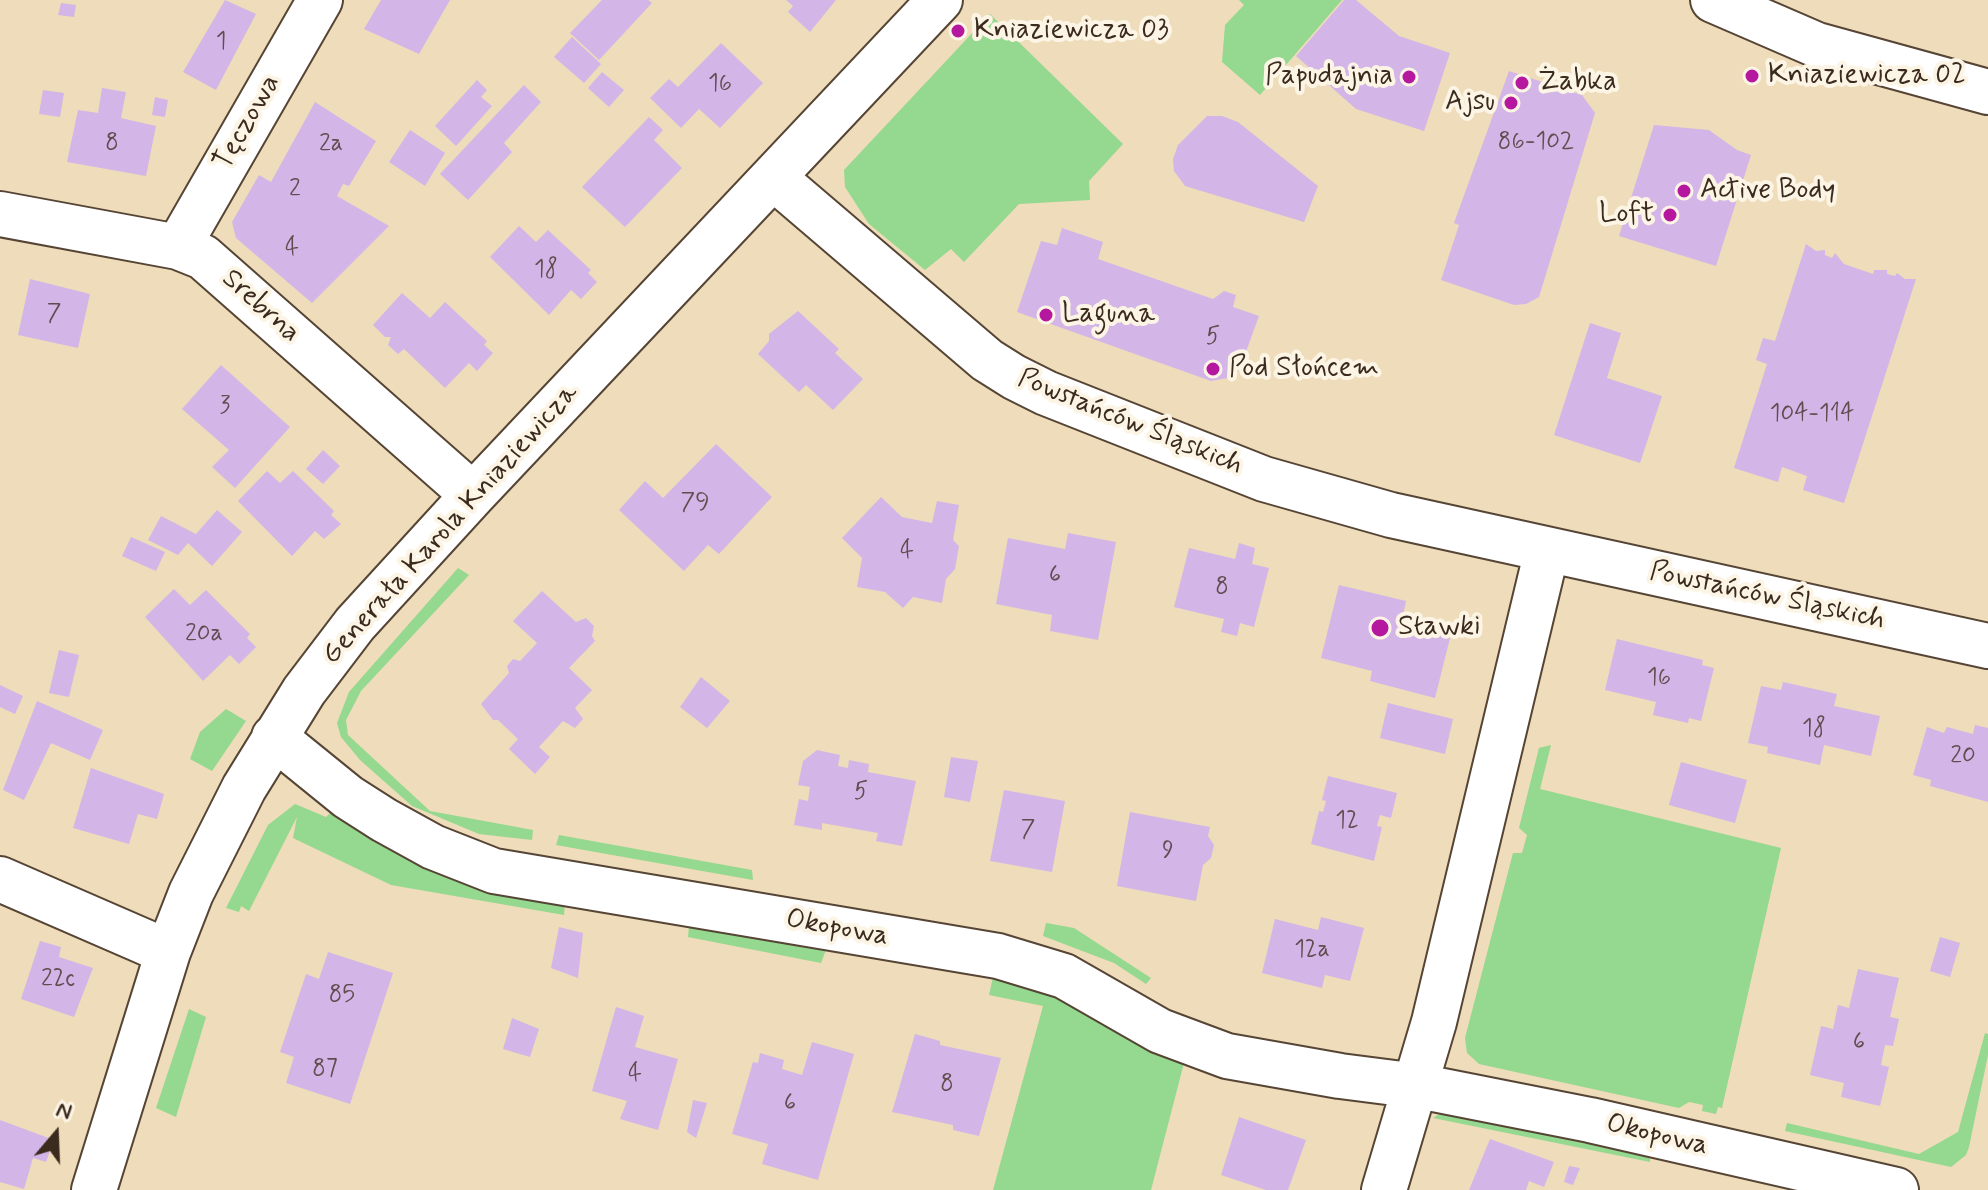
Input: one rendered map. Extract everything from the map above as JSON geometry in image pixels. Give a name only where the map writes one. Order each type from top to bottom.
[{"type":"street","name":"Tęczowa","points":[[178,247],[320,0]]},
{"type":"street","name":"Generała Karola Kniaziewicza","points":[[94,1190],[168,952],[215,842],[274,737],[355,624],[940,0]]},
{"type":"street","points":[[1713,0],[1817,45],[1988,92]]},
{"type":"street","name":"Powstańców Śląskich","points":[[774,178],[987,360],[1046,393],[1264,479],[1363,509],[1988,646]]},
{"type":"street","name":"Srebrna","points":[[0,214],[178,247],[211,262],[473,495]]},
{"type":"street","points":[[1384,1190],[1418,1086],[1547,550]]},
{"type":"street","name":"Okopowa","points":[[274,737],[348,797],[384,820],[433,847],[494,871],[1025,963],[1077,982],[1160,1031],[1214,1052],[1340,1076],[1418,1086],[1590,1120],[1896,1190]]},
{"type":"street","points":[[0,879],[168,952]]},
{"type":"green space","points":[[1239,0],[1342,0],[1260,95],[1222,62],[1225,25],[1244,5]]},
{"type":"green space","points":[[990,14],[1123,144],[1089,181],[1090,200],[1019,204],[964,262],[951,249],[925,270],[869,224],[845,187],[844,170]]},
{"type":"green space","points":[[458,568],[469,575],[361,691],[346,720],[348,735],[430,811],[533,830],[532,840],[479,834],[412,806],[360,760],[341,737],[337,723],[349,692]]},
{"type":"green space","points":[[226,709],[246,721],[212,771],[190,759],[200,732]]},
{"type":"green space","points":[[1551,745],[1540,789],[1781,848],[1722,1108],[1718,1107],[1716,1114],[1702,1111],[1703,1105],[1689,1102],[1679,1108],[1479,1064],[1467,1053],[1465,1038],[1513,853],[1522,853],[1527,835],[1519,828],[1539,748]]},
{"type":"green space","points":[[295,804],[326,817],[336,807],[565,903],[564,915],[391,885],[293,838],[297,817],[249,911],[241,906],[239,912],[226,908],[268,825]]},
{"type":"green space","points":[[559,835],[752,870],[753,880],[556,845]]},
{"type":"green space","points":[[1046,923],[1074,928],[1151,978],[1146,984],[1114,963],[1043,936]]},
{"type":"green space","points":[[689,926],[827,947],[821,963],[688,937]]},
{"type":"green space","points":[[993,977],[1063,997],[1184,1063],[1151,1190],[993,1190],[1043,1006],[989,995]]},
{"type":"green space","points":[[189,1009],[206,1017],[176,1117],[156,1108]]},
{"type":"green space","points":[[1985,1033],[1988,1034],[1988,1055],[1969,1147],[1966,1155],[1951,1167],[1785,1131],[1787,1123],[1919,1154],[1958,1132]]},
{"type":"green space","points":[[1444,1111],[1650,1152],[1650,1162],[1433,1118]]},
{"type":"building","points":[[225,0],[256,14],[216,90],[183,72]]},
{"type":"building","points":[[381,0],[450,0],[419,54],[364,29]]},
{"type":"building","points":[[602,0],[648,0],[652,3],[599,60],[570,33]]},
{"type":"building","points":[[786,0],[836,0],[810,32],[788,12],[793,6]]},
{"type":"building","points":[[1344,0],[1356,0],[1399,36],[1450,53],[1424,131],[1356,109],[1296,56]]},
{"type":"building","points":[[61,3],[76,5],[74,17],[58,15]]},
{"type":"building","points":[[572,37],[601,64],[584,83],[554,57]]},
{"type":"building","points":[[721,43],[763,83],[720,128],[699,109],[681,128],[650,98],[669,79],[678,87]]},
{"type":"building","points":[[1509,71],[1582,95],[1595,113],[1539,297],[1526,304],[1514,305],[1441,280],[1459,225],[1454,223]]},
{"type":"building","points":[[602,72],[624,90],[609,107],[588,88]]},
{"type":"building","points":[[477,80],[487,90],[481,97],[492,106],[456,146],[435,126]]},
{"type":"building","points":[[524,85],[541,102],[504,143],[512,152],[468,200],[440,174]]},
{"type":"building","points":[[102,88],[126,92],[121,118],[156,126],[146,176],[67,162],[78,110],[98,113]]},
{"type":"building","points":[[43,90],[64,93],[60,117],[39,114]]},
{"type":"building","points":[[155,97],[168,100],[165,117],[152,115]]},
{"type":"building","points":[[315,102],[376,141],[349,186],[343,184],[337,196],[389,226],[312,303],[236,238],[232,222],[259,175],[271,182]]},
{"type":"building","points":[[1207,116],[1222,116],[1238,122],[1318,186],[1304,222],[1185,186],[1174,171],[1173,159],[1178,145]]},
{"type":"building","points":[[649,117],[663,130],[654,140],[682,168],[625,227],[582,187]]},
{"type":"building","points":[[1654,125],[1709,130],[1737,150],[1751,155],[1716,266],[1619,236]]},
{"type":"building","points":[[410,130],[445,153],[425,186],[389,162]]},
{"type":"building","points":[[519,226],[536,242],[548,230],[591,270],[588,273],[597,282],[581,299],[571,290],[549,315],[490,257]]},
{"type":"building","points":[[1062,228],[1103,242],[1098,259],[1213,299],[1224,291],[1236,295],[1233,307],[1259,316],[1240,368],[1233,377],[1211,381],[1017,312],[1041,241],[1057,245]]},
{"type":"building","points":[[1806,244],[1816,251],[1825,250],[1825,255],[1832,258],[1835,253],[1844,264],[1873,274],[1874,270],[1887,270],[1887,274],[1895,276],[1897,273],[1905,279],[1916,279],[1844,503],[1803,490],[1807,476],[1782,467],[1778,482],[1734,468],[1767,364],[1756,360],[1763,338],[1775,341]]},
{"type":"building","points":[[30,279],[90,294],[78,348],[18,335]]},
{"type":"building","points":[[402,293],[430,318],[445,302],[487,341],[484,345],[493,353],[477,371],[469,363],[445,388],[404,349],[398,354],[388,345],[391,337],[385,337],[373,325]]},
{"type":"building","points":[[798,311],[839,349],[835,353],[863,379],[833,410],[806,385],[799,392],[758,354],[769,341],[769,334]]},
{"type":"building","points":[[1590,323],[1621,333],[1607,378],[1662,396],[1640,463],[1554,435]]},
{"type":"building","points":[[221,365],[290,427],[235,488],[212,467],[229,450],[182,409]]},
{"type":"building","points":[[716,444],[772,497],[719,554],[708,545],[684,571],[619,510],[645,481],[663,498]]},
{"type":"building","points":[[323,450],[340,466],[323,484],[306,469]]},
{"type":"building","points":[[267,471],[280,483],[293,471],[334,511],[331,515],[341,524],[324,539],[315,531],[292,556],[238,501]]},
{"type":"building","points":[[881,497],[902,517],[932,523],[937,501],[959,505],[953,540],[959,546],[955,569],[946,579],[942,603],[913,597],[903,608],[885,592],[857,587],[862,558],[842,538]]},
{"type":"building","points":[[217,510],[242,532],[212,566],[188,543],[178,555],[148,540],[161,516],[196,534]]},
{"type":"building","points":[[1068,533],[1116,542],[1098,640],[1050,631],[1052,615],[996,604],[1008,538],[1065,549]]},
{"type":"building","points":[[131,537],[165,552],[156,571],[122,556]]},
{"type":"building","points":[[1239,543],[1255,548],[1252,564],[1269,568],[1254,627],[1240,623],[1237,636],[1221,632],[1224,619],[1174,607],[1189,548],[1235,559]]},
{"type":"building","points":[[1339,585],[1406,601],[1403,615],[1453,626],[1435,698],[1370,681],[1372,671],[1321,658]]},
{"type":"building","points":[[174,589],[190,605],[206,590],[250,634],[247,638],[256,647],[239,664],[230,655],[203,681],[145,617]]},
{"type":"building","points":[[542,591],[576,622],[586,618],[594,626],[592,636],[595,641],[569,668],[592,690],[575,708],[583,719],[575,728],[563,721],[539,747],[550,757],[535,774],[509,749],[518,739],[498,720],[493,720],[481,704],[509,673],[507,666],[513,659],[520,661],[537,643],[513,621]]},
{"type":"building","points":[[1617,639],[1703,660],[1702,665],[1714,668],[1701,721],[1689,718],[1688,723],[1653,715],[1656,702],[1605,690]]},
{"type":"building","points":[[59,650],[79,655],[69,697],[49,693]]},
{"type":"building","points":[[701,677],[730,701],[707,728],[680,707]]},
{"type":"building","points":[[1783,682],[1837,694],[1834,706],[1880,716],[1871,756],[1824,745],[1820,765],[1767,753],[1768,747],[1748,743],[1761,686],[1781,690]]},
{"type":"building","points":[[0,685],[23,696],[15,714],[0,707]]},
{"type":"building","points":[[37,701],[103,730],[90,760],[51,743],[24,800],[3,790]]},
{"type":"building","points":[[1388,703],[1453,719],[1445,754],[1380,738]]},
{"type":"building","points":[[1975,725],[1988,728],[1988,802],[1930,786],[1931,780],[1913,775],[1927,727],[1944,733],[1947,727],[1973,734]]},
{"type":"building","points":[[817,750],[840,755],[838,766],[848,768],[849,760],[869,764],[868,772],[916,781],[902,846],[876,841],[878,833],[822,823],[822,830],[794,825],[799,799],[808,801],[810,787],[798,785],[803,761]]},
{"type":"building","points":[[951,757],[978,761],[970,802],[944,797]]},
{"type":"building","points":[[1681,762],[1747,780],[1735,823],[1669,805]]},
{"type":"building","points":[[91,768],[164,794],[157,819],[138,814],[129,844],[73,828]]},
{"type":"building","points":[[1328,776],[1397,793],[1391,818],[1380,815],[1377,826],[1382,827],[1374,861],[1311,844],[1319,811],[1323,812],[1326,801],[1322,800]]},
{"type":"building","points":[[1004,790],[1065,801],[1052,872],[990,861]]},
{"type":"building","points":[[1130,812],[1210,827],[1208,836],[1214,845],[1211,858],[1203,865],[1196,901],[1117,886]]},
{"type":"building","points":[[1321,917],[1364,928],[1350,981],[1325,975],[1322,988],[1262,973],[1275,919],[1318,930]]},
{"type":"building","points":[[559,927],[583,933],[578,978],[551,968]]},
{"type":"building","points":[[1940,937],[1960,943],[1950,977],[1930,971]]},
{"type":"building","points":[[40,941],[61,947],[59,957],[93,968],[74,1017],[21,999]]},
{"type":"building","points":[[328,952],[393,973],[350,1104],[286,1083],[294,1057],[280,1052],[306,974],[319,979]]},
{"type":"building","points":[[1858,969],[1899,978],[1890,1017],[1899,1019],[1893,1046],[1885,1045],[1881,1065],[1889,1067],[1880,1106],[1841,1097],[1844,1083],[1810,1075],[1821,1026],[1833,1029],[1838,1005],[1849,1008]]},
{"type":"building","points":[[616,1007],[644,1016],[635,1047],[678,1059],[658,1130],[620,1119],[627,1101],[592,1091]]},
{"type":"building","points":[[512,1018],[539,1029],[530,1057],[503,1049]]},
{"type":"building","points":[[915,1034],[940,1041],[940,1045],[1001,1058],[979,1136],[953,1130],[953,1125],[892,1112]]},
{"type":"building","points":[[812,1042],[854,1054],[818,1180],[762,1164],[768,1144],[732,1134],[753,1062],[758,1063],[760,1053],[784,1060],[782,1069],[802,1075]]},
{"type":"building","points":[[693,1100],[707,1103],[696,1138],[687,1132]]},
{"type":"building","points":[[1239,1117],[1306,1140],[1288,1190],[1266,1190],[1221,1175]]},
{"type":"building","points":[[0,1120],[54,1140],[46,1162],[33,1158],[24,1189],[0,1182]]},
{"type":"building","points":[[1490,1139],[1554,1162],[1544,1187],[1529,1181],[1526,1190],[1469,1190]]},
{"type":"building","points":[[1569,1166],[1580,1168],[1573,1185],[1564,1182]]},
{"type":"place","name":"Kniaziewicza 03","points":[[958,31]]},
{"type":"place","name":"Kniaziewicza 02","points":[[1752,76]]},
{"type":"place","name":"Papudajnia","points":[[1409,77]]},
{"type":"place","name":"Żabka","points":[[1522,83]]},
{"type":"place","name":"Ajsu","points":[[1511,103]]},
{"type":"place","name":"Active Body","points":[[1684,191]]},
{"type":"place","name":"Loft","points":[[1670,215]]},
{"type":"place","name":"Laguna","points":[[1046,315]]},
{"type":"place","name":"Pod Słońcem","points":[[1213,369]]},
{"type":"place","name":"Stawki","points":[[1380,628]]}]
